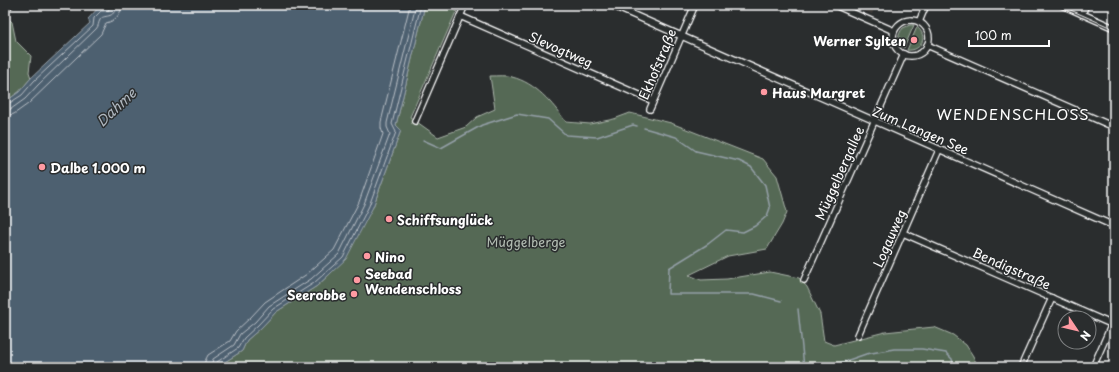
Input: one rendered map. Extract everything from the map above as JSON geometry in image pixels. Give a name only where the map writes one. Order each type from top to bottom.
[{"type":"street","points":[[5,9],[10,5]]},
{"type":"street","points":[[415,121],[465,5]]},
{"type":"street","name":"Zum Langen See","points":[[611,5],[1114,226]]},
{"type":"street","name":"Ekhofstraße","points":[[650,109],[695,5]]},
{"type":"street","points":[[835,5],[894,31]]},
{"type":"street","points":[[919,22],[926,5]]},
{"type":"street","points":[[1062,5],[1114,28]]},
{"type":"street","points":[[1082,14],[1086,5]]},
{"type":"street","name":"Slevogtweg","points":[[460,16],[653,101]]},
{"type":"street","points":[[914,20],[919,22],[926,29],[928,40],[927,45],[917,54],[904,54],[895,46],[893,39],[894,31],[900,23],[904,21],[914,20]]},
{"type":"street","points":[[927,45],[1114,127]]},
{"type":"street","name":"Müggelbergallee","points":[[804,280],[904,54]]},
{"type":"street","name":"Logauweg","points":[[858,336],[939,150]]},
{"type":"street","name":"Bendigstraße","points":[[903,233],[1052,298],[1113,322]]},
{"type":"street","points":[[1021,367],[1052,298]]},
{"type":"street","points":[[1093,367],[1113,322]]},
{"type":"shaded area","points":[[876,5],[872,14],[853,6]]},
{"type":"green space","name":"Müggelberge","points":[[425,5],[459,5],[410,117],[438,137],[466,127],[477,117],[495,109],[490,76],[510,76],[529,84],[536,89],[549,101],[566,122],[590,124],[614,119],[630,113],[671,123],[763,159],[777,176],[787,212],[782,224],[767,249],[728,256],[689,275],[701,280],[727,279],[770,272],[799,278],[807,287],[820,314],[824,341],[834,345],[885,332],[934,327],[953,335],[966,345],[978,367],[217,367],[242,351],[247,340],[276,312],[317,286],[330,274],[373,207],[401,130],[396,125]]},
{"type":"green space","points":[[6,16],[12,22],[16,41],[31,56],[29,72],[31,78],[19,92],[5,102]]},
{"type":"green space","points":[[914,25],[904,48],[899,41],[899,36],[903,28]]},
{"type":"green space","points":[[917,27],[921,31],[923,39],[922,43],[916,49],[907,50]]},
{"type":"water","name":"Dahme","points":[[101,5],[105,8],[109,5],[425,5],[396,125],[401,130],[373,207],[346,259],[317,286],[276,312],[247,340],[242,351],[217,367],[5,367],[5,102],[19,92],[31,78],[90,23],[88,19]]},
{"type":"waterway","points":[[423,140],[441,148],[482,125],[517,114],[548,119],[566,135],[597,137],[633,125],[637,126]]},
{"type":"waterway","points":[[644,128],[676,137],[696,151],[739,161],[751,167],[765,185],[770,208],[767,216],[755,226],[743,232],[726,230],[708,244],[669,268],[668,294],[754,294],[781,301]]},
{"type":"waterway","points":[[798,309],[804,367]]},
{"type":"waterway","points":[[822,367],[840,363],[866,354],[894,349],[922,349],[946,353],[952,359],[954,367]]},
{"type":"tram line","points":[[1059,5],[1114,29]]},
{"type":"place","name":"Werner Sylten","points":[[914,40]]},
{"type":"place","name":"Haus Margret","points":[[764,92]]},
{"type":"place","name":"Dalbe 1.000 m","points":[[42,167]]},
{"type":"place","name":"Schiffsunglück","points":[[389,219]]},
{"type":"place","name":"Nino","points":[[367,256]]},
{"type":"place","name":"Seebad Wendenschloss","points":[[357,280]]},
{"type":"place","name":"Seerobbe","points":[[354,294]]},
{"type":"district","name":"WENDENSCHLOSS","points":[[1013,113]]}]
